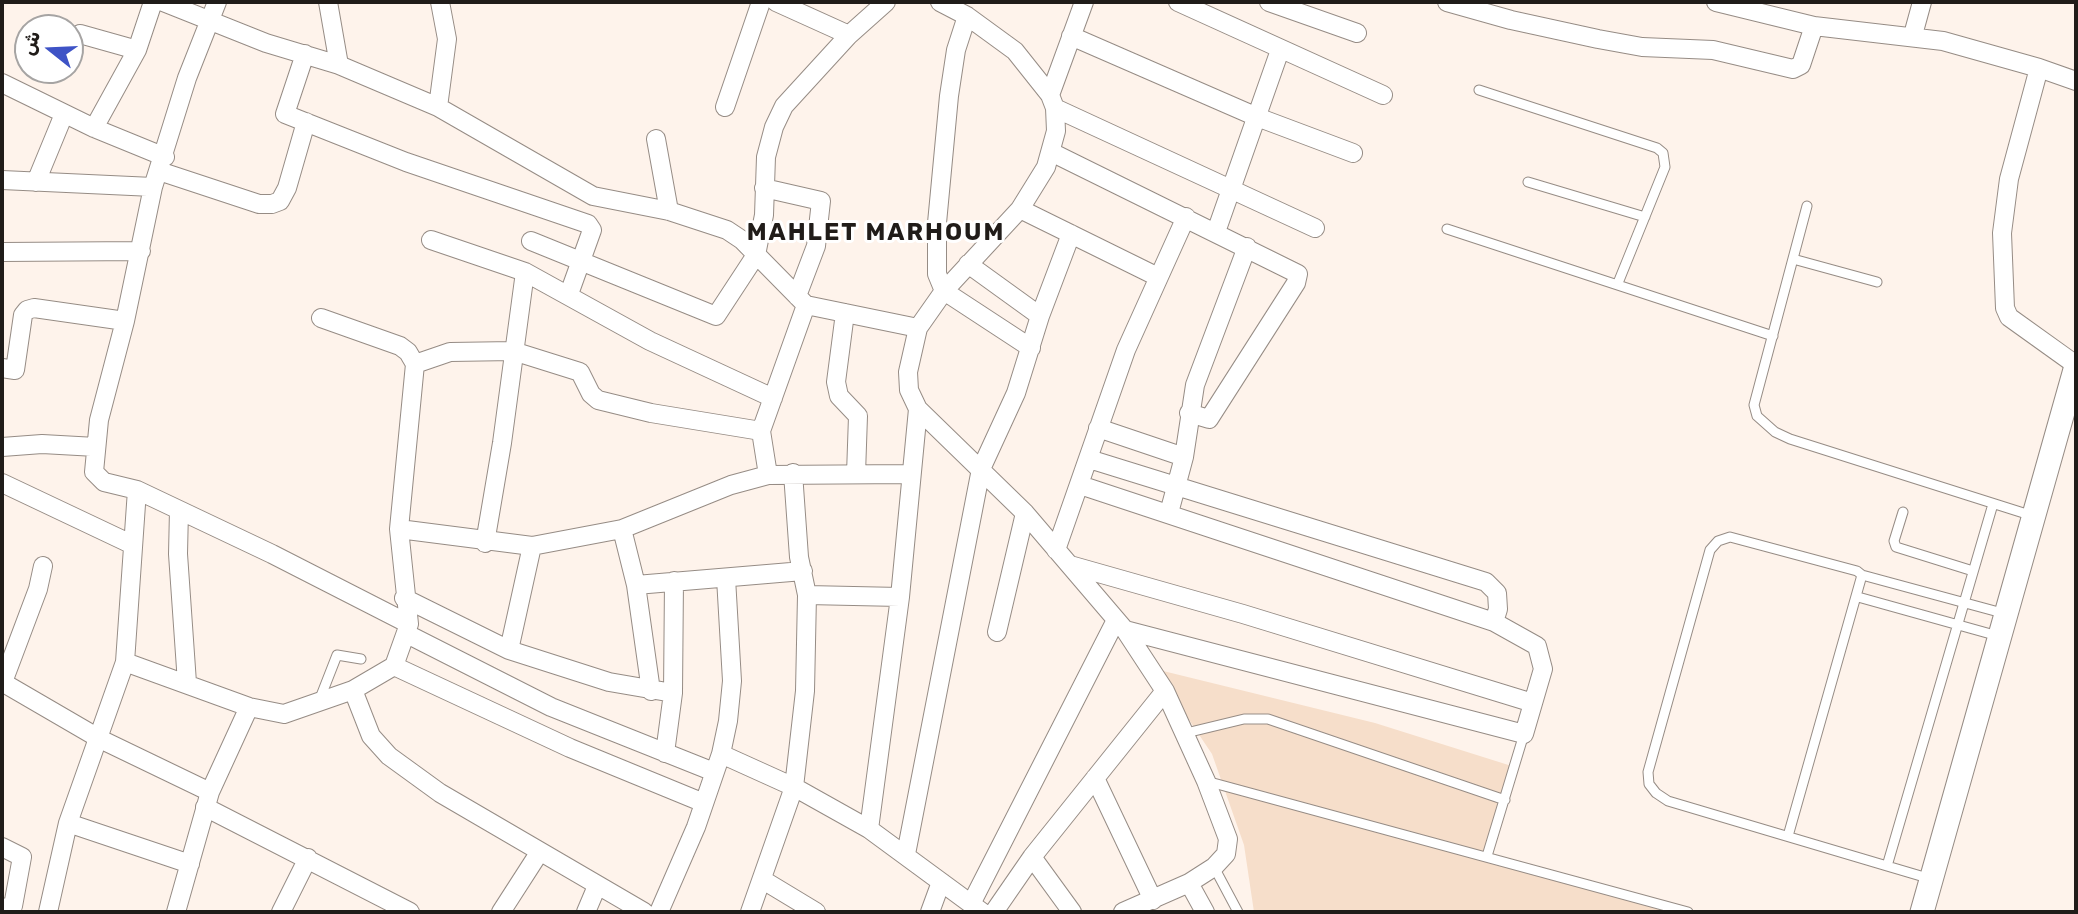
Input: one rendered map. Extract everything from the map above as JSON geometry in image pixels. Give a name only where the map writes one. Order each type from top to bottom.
[{"type":"street","points":[[94,128],[136,50],[153,2]]},
{"type":"street","points":[[163,2],[339,65],[438,107],[593,195],[669,211],[727,230],[802,300],[845,313],[918,328]]},
{"type":"street","points":[[217,2],[207,19],[159,172],[99,420],[94,472],[98,478],[137,490],[180,510],[551,707],[714,772]]},
{"type":"street","points":[[328,2],[339,65]]},
{"type":"street","points":[[438,107],[447,39],[440,2]]},
{"type":"street","points":[[725,107],[761,2]]},
{"type":"street","points":[[776,2],[812,8],[849,35]]},
{"type":"street","points":[[940,2],[967,16],[1015,51],[1053,102],[1230,190],[1315,228]]},
{"type":"street","points":[[1084,2],[1053,102],[1056,131],[1046,167],[1020,209],[944,291],[918,328],[908,372],[909,390],[918,409],[1025,513],[1121,625],[1165,691],[1206,781],[1228,839],[1226,854],[1214,867],[1189,883],[1127,911]]},
{"type":"street","points":[[1178,2],[1383,95]]},
{"type":"street","points":[[1269,2],[1357,33]]},
{"type":"street","points":[[1447,2],[1598,39],[1642,47],[1713,50],[1793,69],[1803,61],[1814,26]]},
{"type":"street","points":[[1716,2],[1769,8],[1814,26],[1913,35],[2039,68],[2076,81]]},
{"type":"street","points":[[1913,35],[1922,2]]},
{"type":"street","points":[[531,241],[716,316],[755,255],[763,228],[768,146],[784,106],[849,35],[883,3]]},
{"type":"street","points":[[967,16],[952,71],[935,264],[944,291],[1031,348]]},
{"type":"street","points":[[84,35],[136,50]]},
{"type":"street","points":[[1072,36],[1257,117],[1353,153]]},
{"type":"street","points":[[1216,232],[1280,50]]},
{"type":"street","points":[[304,54],[285,114],[406,162],[589,224],[592,230],[569,294]]},
{"type":"street","points":[[1922,912],[2076,365],[2017,324],[2004,308],[2004,205],[2039,68]]},
{"type":"street","points":[[2,83],[94,128],[159,172],[260,204],[280,201],[287,188],[306,122]]},
{"type":"street","points":[[36,182],[64,114]]},
{"type":"street","points":[[656,139],[669,211]]},
{"type":"street","points":[[1051,152],[1296,271],[1298,279],[1209,419],[1189,413]]},
{"type":"street","points":[[2,180],[36,182],[159,172]]},
{"type":"street","points":[[764,188],[821,201],[816,246],[802,300],[761,431],[768,475]]},
{"type":"street","points":[[1020,209],[1158,277]]},
{"type":"street","points":[[1056,550],[1126,350],[1186,216]]},
{"type":"street","points":[[906,854],[981,469],[1016,393],[1040,316],[1071,234]]},
{"type":"street","points":[[431,240],[524,272],[569,294],[650,341],[773,398]]},
{"type":"street","points":[[1169,513],[1184,457],[1195,385],[1247,247]]},
{"type":"street","points":[[2,251],[141,251]]},
{"type":"street","points":[[968,264],[1040,316]]},
{"type":"street","points":[[485,542],[502,443],[524,272]]},
{"type":"street","points":[[2,368],[15,370],[23,315],[27,310],[34,308],[125,321]]},
{"type":"street","points":[[845,313],[836,382],[839,396],[858,416],[856,474]]},
{"type":"street","points":[[125,662],[249,707],[284,714],[353,690],[394,666],[408,629],[399,529],[415,364],[408,352],[400,346],[321,318]]},
{"type":"street","points":[[415,364],[450,352],[513,351],[580,372],[591,394],[598,400],[651,413],[761,431]]},
{"type":"street","points":[[869,829],[900,597],[918,409]]},
{"type":"street","points":[[1098,429],[1184,457]]},
{"type":"street","points":[[2,447],[42,444],[96,447]]},
{"type":"street","points":[[1089,459],[1178,484],[1486,582],[1497,593],[1498,609],[1494,622]]},
{"type":"street","points":[[750,912],[794,787],[805,691],[807,595],[799,557],[793,473]]},
{"type":"street","points":[[399,529],[532,546],[622,529],[731,485],[768,475],[910,474]]},
{"type":"street","points":[[2,483],[131,544]]},
{"type":"street","points":[[1080,485],[1169,513],[1190,524],[1440,601],[1494,622],[1538,646],[1543,669],[1524,734],[1121,625]]},
{"type":"street","points":[[48,912],[68,823],[100,739],[125,662],[131,544],[137,490]]},
{"type":"street","points":[[180,510],[178,554],[187,683]]},
{"type":"street","points":[[997,632],[1025,513]]},
{"type":"street","points":[[622,529],[636,584],[651,691]]},
{"type":"street","points":[[509,650],[532,546]]},
{"type":"street","points":[[1069,565],[1243,614],[1533,703]]},
{"type":"street","points":[[43,566],[2,682],[391,908],[410,912]]},
{"type":"street","points":[[636,584],[803,571]]},
{"type":"street","points":[[659,912],[721,754],[732,681],[726,579]]},
{"type":"street","points":[[665,753],[673,693],[674,581]]},
{"type":"street","points":[[807,595],[900,597]]},
{"type":"street","points":[[404,598],[509,650],[609,682],[673,693]]},
{"type":"street","points":[[981,910],[1121,625]]},
{"type":"street","points":[[394,666],[570,748],[704,803]]},
{"type":"street","points":[[353,690],[371,736],[389,756],[440,793],[643,912]]},
{"type":"street","points":[[981,910],[1032,857],[1165,691]]},
{"type":"street","points":[[176,912],[208,800],[249,707]]},
{"type":"street","points":[[721,754],[794,787],[869,829],[981,910]]},
{"type":"street","points":[[1095,778],[1153,900]]},
{"type":"street","points":[[68,823],[190,864]]},
{"type":"street","points":[[2,847],[22,856],[13,906],[2,908]]},
{"type":"street","points":[[501,912],[539,853]]},
{"type":"street","points":[[1032,857],[1072,912]]},
{"type":"street","points":[[281,912],[307,858]]},
{"type":"street","points":[[763,880],[816,912]]},
{"type":"street","points":[[930,912],[941,882]]},
{"type":"street","points":[[1189,883],[1205,912]]},
{"type":"street","points":[[586,912],[597,886]]},
{"type":"lane","points":[[1479,90],[1657,148],[1663,153],[1665,167],[1618,283]]},
{"type":"lane","points":[[1528,181],[1645,217]]},
{"type":"lane","points":[[1807,206],[1754,405],[1757,416],[1775,432],[1841,457],[2034,516]]},
{"type":"lane","points":[[1447,229],[1773,336]]},
{"type":"lane","points":[[1793,260],[1877,282]]},
{"type":"lane","points":[[1887,866],[1993,504]]},
{"type":"lane","points":[[1903,512],[1894,541],[1895,547],[1973,571]]},
{"type":"lane","points":[[1931,879],[1668,801],[1649,784],[1648,772],[1710,550],[1718,541],[1730,537],[1742,538],[1964,603],[2003,626]]},
{"type":"lane","points":[[1788,836],[1858,597],[1862,575]]},
{"type":"lane","points":[[1858,597],[1957,625],[2003,626]]},
{"type":"lane","points":[[318,702],[337,655],[361,659]]},
{"type":"lane","points":[[1186,733],[1244,719],[1268,719],[1505,800]]},
{"type":"lane","points":[[1487,856],[1524,734]]},
{"type":"lane","points":[[1206,781],[1688,912]]},
{"type":"lane","points":[[1214,867],[1238,912]]},
{"type":"shaded area","points":[[1155,669],[1375,723],[1518,768],[1491,857],[1672,912],[1254,912],[1244,845],[1212,754]]},
{"type":"district","name":"MAHLET MARHOUM","points":[[876,233]]}]
